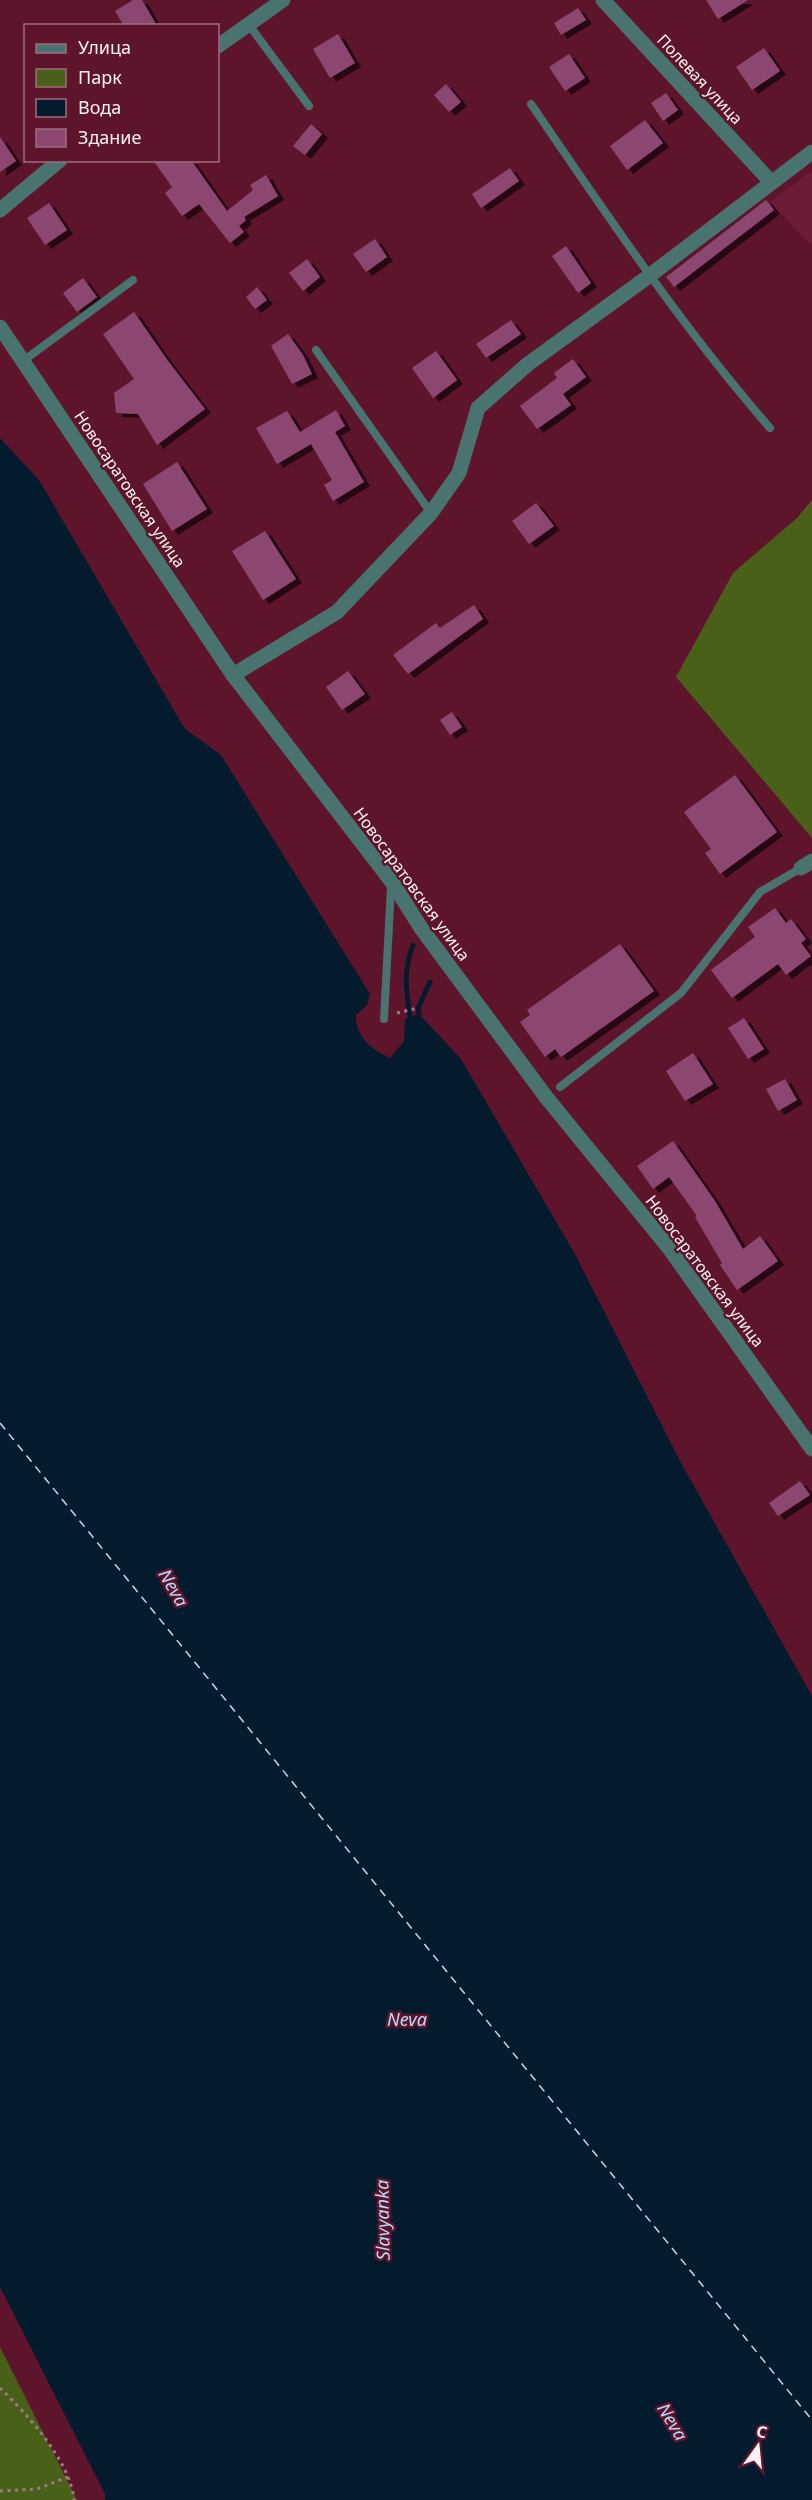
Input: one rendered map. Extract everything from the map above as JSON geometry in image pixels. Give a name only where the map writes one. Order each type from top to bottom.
[{"type":"street","points":[[219,45],[283,0]]},
{"type":"street","name":"Полевая улица","points":[[603,0],[771,182]]},
{"type":"street","points":[[233,675],[338,612],[431,513],[459,473],[478,408],[528,364],[649,276],[812,152]]},
{"type":"street","points":[[0,210],[58,162]]},
{"type":"street","name":"Новосаратовская улица","points":[[0,327],[233,675],[392,882],[421,928],[546,1097],[669,1248],[812,1449]]},
{"type":"lane","points":[[249,25],[309,106]]},
{"type":"lane","points":[[531,105],[649,276],[728,379],[770,428]]},
{"type":"lane","points":[[23,361],[132,280]]},
{"type":"lane","points":[[316,350],[431,513]]},
{"type":"lane","points":[[560,1087],[681,993],[760,892],[806,865]]},
{"type":"lane","points":[[384,1019],[392,882]]},
{"type":"path","points":[[400,1012],[418,1008]]},
{"type":"path","points":[[0,2388],[20,2407],[37,2429],[68,2476],[73,2487],[74,2500]]},
{"type":"path","points":[[0,2491],[37,2489],[68,2476]]},
{"type":"shaded area","points":[[812,171],[812,246],[770,202]]},
{"type":"green space","points":[[812,500],[812,838],[676,677],[733,573],[797,518]]},
{"type":"green space","points":[[0,2347],[77,2500],[0,2500]]},
{"type":"water","name":"Neva","points":[[0,438],[39,480],[185,729],[221,755],[370,994],[367,1005],[356,1015],[356,1023],[362,1036],[377,1051],[390,1058],[404,1041],[405,1019],[419,1014],[461,1059],[575,1254],[681,1463],[812,1696],[812,2500],[105,2500],[105,2494],[0,2287]]},
{"type":"building","points":[[133,0],[142,0],[156,24],[123,24],[115,11]]},
{"type":"building","points":[[706,0],[748,0],[718,19]]},
{"type":"building","points":[[578,8],[586,20],[561,35],[554,23]]},
{"type":"building","points":[[338,34],[355,63],[330,78],[313,49]]},
{"type":"building","points":[[764,48],[780,71],[752,90],[736,67]]},
{"type":"building","points":[[569,54],[585,78],[565,91],[549,67]]},
{"type":"building","points":[[446,84],[461,102],[449,112],[434,95]]},
{"type":"building","points":[[666,93],[678,110],[663,121],[651,103]]},
{"type":"building","points":[[645,120],[663,143],[627,170],[610,146]]},
{"type":"building","points":[[311,124],[322,134],[305,155],[293,146]]},
{"type":"building","points":[[0,137],[16,161],[0,172]]},
{"type":"building","points":[[154,162],[192,162],[227,211],[253,190],[250,185],[266,175],[278,196],[244,217],[246,220],[239,226],[244,232],[230,243],[199,204],[182,216],[165,193],[172,187]]},
{"type":"building","points":[[510,168],[519,181],[481,208],[472,194]]},
{"type":"building","points":[[766,200],[774,210],[674,287],[666,277]]},
{"type":"building","points":[[49,203],[67,230],[45,245],[27,218]]},
{"type":"building","points":[[375,239],[387,257],[366,272],[353,254]]},
{"type":"building","points":[[566,246],[591,283],[578,293],[552,256]]},
{"type":"building","points":[[307,259],[320,277],[303,291],[289,273]]},
{"type":"building","points":[[83,278],[97,297],[77,312],[63,293]]},
{"type":"building","points":[[257,287],[267,300],[255,309],[246,297]]},
{"type":"building","points":[[134,312],[205,409],[157,445],[138,414],[116,413],[114,393],[134,379],[103,334]]},
{"type":"building","points":[[511,320],[521,334],[486,358],[476,344]]},
{"type":"building","points":[[288,334],[303,355],[312,374],[292,384],[271,346]]},
{"type":"building","points":[[436,351],[457,380],[433,398],[412,368]]},
{"type":"building","points":[[573,359],[586,377],[563,394],[571,405],[537,429],[520,406],[557,378],[554,373]]},
{"type":"building","points":[[336,410],[345,426],[335,432],[364,482],[333,501],[324,485],[332,480],[311,444],[277,464],[256,428],[287,411],[300,432]]},
{"type":"building","points":[[177,462],[207,509],[172,531],[143,484]]},
{"type":"building","points":[[536,503],[554,526],[529,544],[512,521]]},
{"type":"building","points":[[265,531],[296,579],[263,600],[232,551]]},
{"type":"building","points":[[474,605],[483,619],[408,674],[393,655],[436,623],[440,628]]},
{"type":"building","points":[[348,671],[365,694],[342,710],[326,687]]},
{"type":"building","points":[[452,712],[462,727],[450,735],[440,720]]},
{"type":"building","points":[[735,775],[777,832],[720,874],[705,853],[711,849],[684,812]]},
{"type":"building","points":[[775,908],[786,923],[791,919],[806,939],[801,943],[811,956],[786,975],[778,964],[732,998],[711,970],[755,937],[748,927]]},
{"type":"building","points":[[620,944],[654,991],[561,1057],[555,1049],[545,1057],[520,1022],[530,1015],[527,1010]]},
{"type":"building","points":[[744,1018],[764,1049],[748,1059],[728,1028]]},
{"type":"building","points":[[693,1053],[713,1084],[685,1101],[666,1071]]},
{"type":"building","points":[[785,1079],[797,1100],[778,1111],[766,1089]]},
{"type":"building","points":[[673,1141],[715,1201],[743,1249],[760,1236],[778,1261],[737,1290],[720,1265],[722,1263],[695,1217],[697,1216],[669,1177],[653,1189],[637,1166]]},
{"type":"building","points":[[800,1481],[810,1495],[778,1516],[769,1503]]},
{"type":"waterway","points":[[410,1017],[406,981],[413,945]]},
{"type":"waterway","points":[[419,1014],[418,1008],[430,982]]},
{"type":"ferry route","points":[[0,1423],[812,2420]]},
{"type":"water label","name":"Slavyanka","points":[[383,2220]]}]
